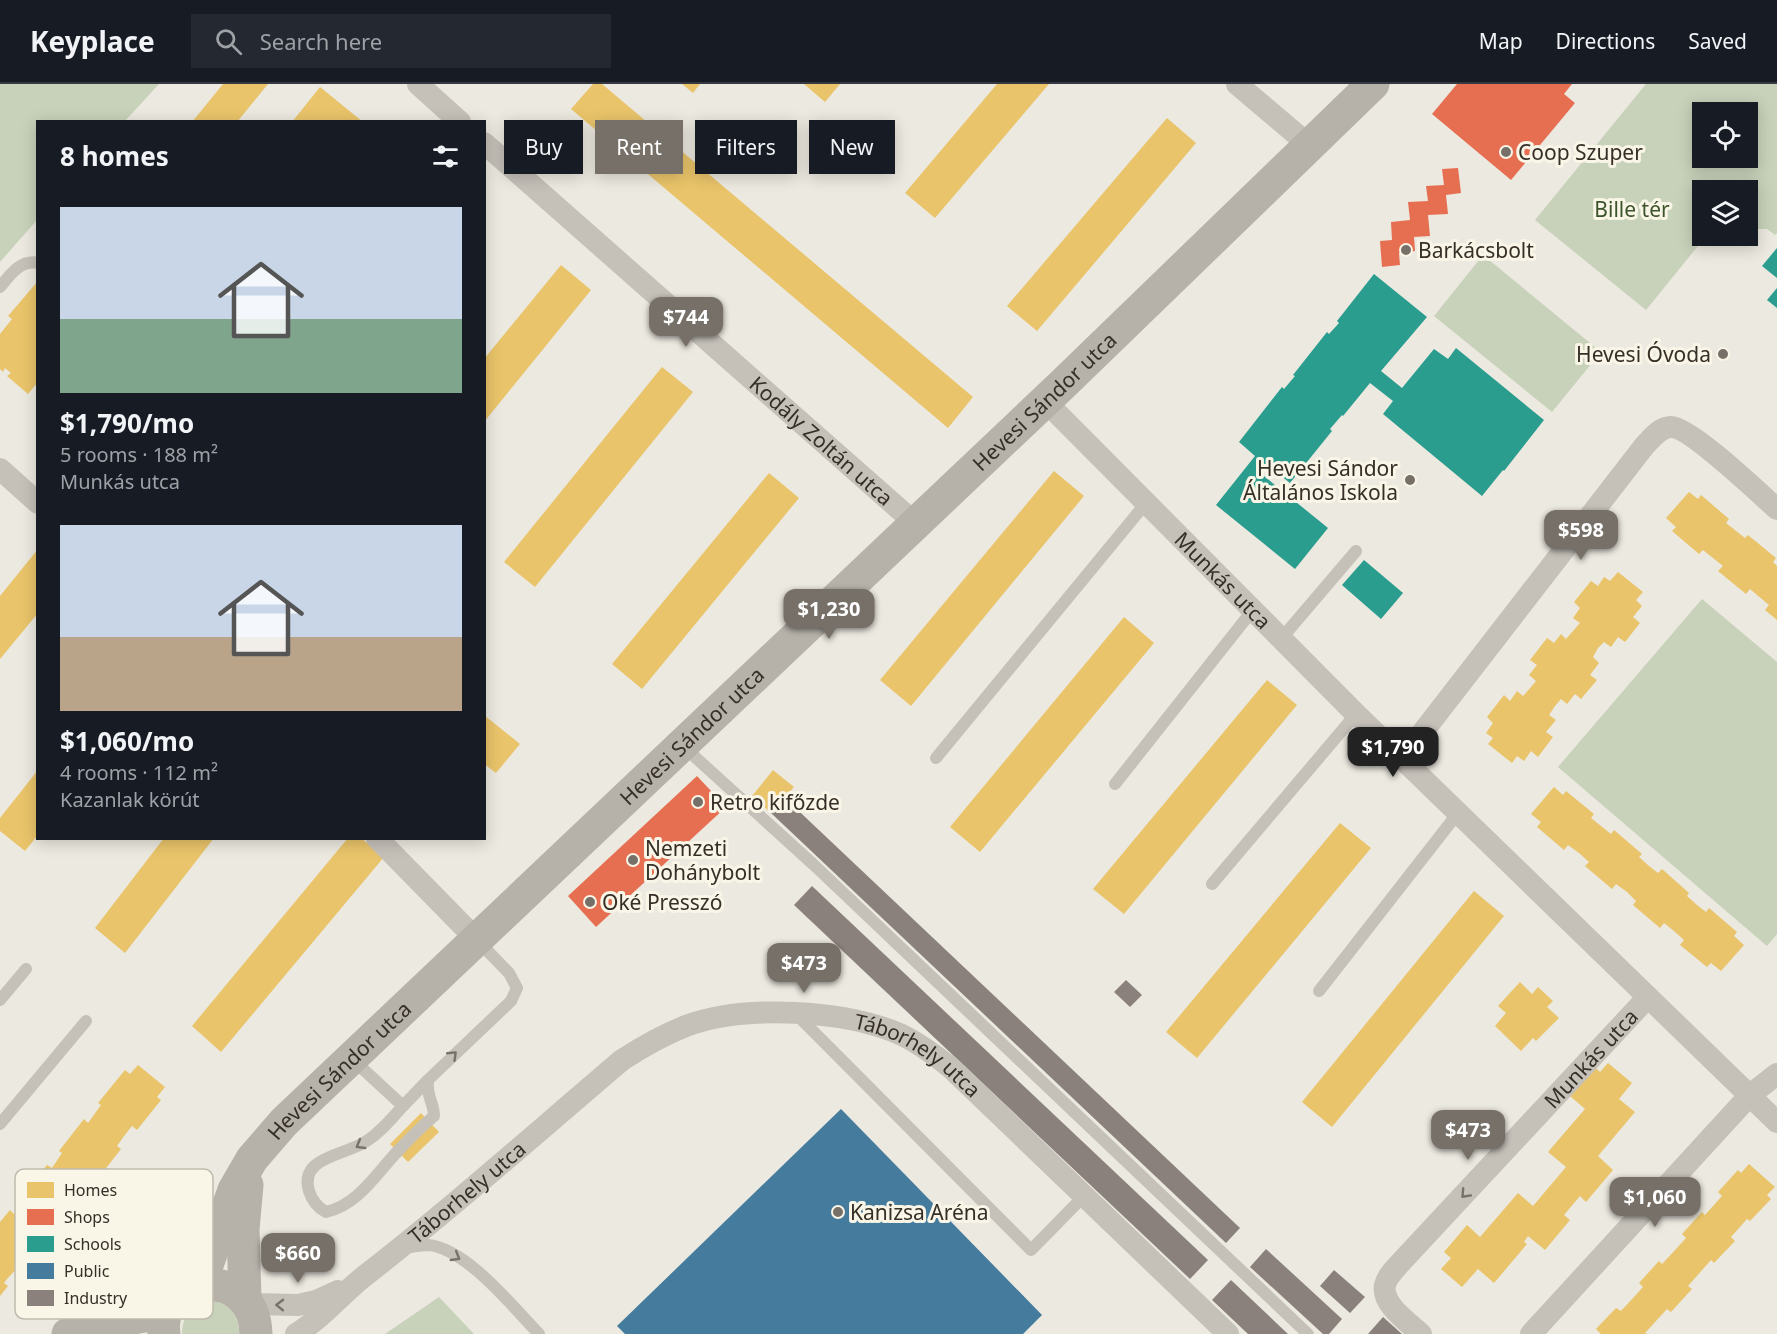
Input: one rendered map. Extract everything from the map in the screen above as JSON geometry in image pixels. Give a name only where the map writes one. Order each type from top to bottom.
[{"type":"main road","name":"Hevesi Sándor utca","points":[[213,1248],[229,1201],[252,1159],[284,1122],[1373,84]]},
{"type":"main road","points":[[247,1168],[243,1229],[250,1313]]},
{"type":"main road","points":[[213,1284],[224,1286],[235,1292],[250,1313]]},
{"type":"main road","name":"Hevesi Sándor utca","points":[[68,1334],[129,1319]]},
{"type":"main road","points":[[164,1334],[166,1319]]},
{"type":"street","points":[[418,84],[458,120]]},
{"type":"street","points":[[1237,84],[1310,146]]},
{"type":"street","name":"Kodály Zoltán utca","points":[[486,145],[915,523]]},
{"type":"street","name":"Munkás utca","points":[[1044,400],[1356,714],[1777,1122]]},
{"type":"street","points":[[1402,759],[1645,445],[1662,430],[1669,427],[1678,429],[1696,439],[1777,508]]},
{"type":"street","points":[[0,469],[36,501]]},
{"type":"street","points":[[379,840],[477,940]]},
{"type":"street","name":"Munkás utca","points":[[1421,1334],[1392,1307],[1386,1296],[1386,1281],[1402,1261],[1648,997]]},
{"type":"street","name":"Táborhely utca","points":[[296,1334],[622,1060],[652,1041],[688,1025],[721,1016],[749,1012],[839,1018],[870,1024],[927,1048],[951,1068],[1228,1334]]},
{"type":"street","points":[[1531,1334],[1750,1095],[1777,1074]]},
{"type":"street","name":"Táborhely utca","points":[[250,1313],[316,1301],[351,1287]]},
{"type":"lane","points":[[0,286],[19,267],[30,261],[36,262]]},
{"type":"lane","points":[[936,758],[1146,503]]},
{"type":"lane","points":[[1281,639],[1356,551]]},
{"type":"lane","points":[[1115,784],[1252,611]]},
{"type":"lane","points":[[1212,885],[1356,714]]},
{"type":"lane","points":[[681,745],[814,865],[1308,1334]]},
{"type":"lane","points":[[1319,991],[1458,813]]},
{"type":"lane","points":[[428,1080],[427,1091],[434,1116],[398,1151],[364,1190],[345,1205],[326,1212],[319,1208],[311,1198],[307,1186],[308,1174],[313,1166],[317,1162],[349,1151],[376,1135],[428,1080],[511,1001],[517,988],[509,973],[477,940]]},
{"type":"lane","points":[[0,1000],[26,969]]},
{"type":"lane","points":[[796,1014],[1031,1251],[1084,1196]]},
{"type":"lane","points":[[0,1124],[86,1021]]},
{"type":"lane","points":[[351,1058],[403,1106]]},
{"type":"lane","points":[[400,1248],[428,1245],[455,1254],[488,1281],[539,1334]]},
{"type":"green space","points":[[0,84],[159,84],[126,120],[36,120],[36,221],[0,262]]},
{"type":"green space","name":"Bille tér","points":[[1646,84],[1777,84],[1777,233],[1775,235],[1767,229],[1758,229],[1758,180],[1692,180],[1692,246],[1698,246],[1646,310],[1535,220]]},
{"type":"green space","points":[[1483,255],[1601,352],[1552,412],[1434,316]]},
{"type":"green space","points":[[1702,599],[1777,662],[1777,934],[1767,946],[1558,767]]},
{"type":"green space","points":[[439,1297],[474,1334],[385,1334]]},
{"type":"green space","points":[[213,1302],[216,1302],[228,1306],[231,1310],[237,1320],[240,1334],[182,1334],[185,1319],[213,1319]]},
{"type":"building: Homes","points":[[223,84],[268,84],[239,120],[194,120]]},
{"type":"building: Homes","points":[[593,84],[602,84],[645,120],[595,120],[595,129],[571,109]]},
{"type":"building: Homes","points":[[682,84],[700,84],[693,93]]},
{"type":"building: Homes","points":[[804,84],[840,84],[825,102]]},
{"type":"building: Homes","points":[[997,84],[1049,84],[935,218],[905,193]]},
{"type":"building: Homes","points":[[320,87],[361,120],[294,120]]},
{"type":"building: Homes","points":[[1167,118],[1196,143],[1037,331],[1007,306]]},
{"type":"building: Homes","points":[[683,152],[695,162],[695,174],[709,174],[973,397],[948,428],[648,174],[683,174]]},
{"type":"building: Homes","points":[[561,265],[591,290],[486,420],[486,357]]},
{"type":"building: Homes","points":[[36,283],[36,384],[28,394],[7,376],[11,373],[5,368],[3,372],[0,369],[0,334],[12,319],[8,316]]},
{"type":"building: Homes","points":[[662,367],[693,392],[535,587],[504,562]]},
{"type":"building: Homes","points":[[1054,471],[1084,496],[911,706],[880,680]]},
{"type":"building: Homes","points":[[769,473],[799,498],[642,689],[612,664]]},
{"type":"building: Homes","points":[[1689,492],[1698,499],[1701,495],[1729,519],[1726,523],[1745,538],[1748,535],[1776,558],[1773,562],[1777,566],[1777,620],[1765,610],[1769,605],[1750,589],[1746,594],[1718,571],[1723,566],[1703,550],[1699,554],[1672,531],[1676,527],[1666,518]]},
{"type":"building: Homes","points":[[36,551],[36,615],[0,659],[0,596]]},
{"type":"building: Homes","points":[[1618,572],[1643,592],[1636,600],[1642,606],[1633,617],[1640,623],[1625,642],[1618,637],[1611,647],[1604,642],[1598,648],[1593,657],[1599,663],[1590,675],[1597,680],[1581,699],[1575,694],[1567,704],[1561,699],[1555,706],[1549,715],[1556,720],[1546,732],[1553,737],[1538,757],[1531,751],[1524,761],[1517,756],[1512,763],[1488,744],[1493,738],[1486,733],[1493,723],[1487,717],[1504,695],[1510,701],[1517,691],[1523,696],[1536,681],[1529,675],[1537,665],[1530,660],[1547,638],[1554,643],[1561,634],[1566,639],[1580,623],[1573,618],[1580,608],[1574,602],[1591,581],[1598,586],[1604,577],[1610,581]]},
{"type":"building: Homes","points":[[1124,617],[1154,643],[980,852],[950,827]]},
{"type":"building: Homes","points":[[1267,680],[1297,705],[1124,914],[1093,889]]},
{"type":"building: Homes","points":[[486,717],[520,744],[496,773],[486,766]]},
{"type":"building: Homes","points":[[773,770],[794,787],[771,813],[752,796]]},
{"type":"building: Homes","points":[[36,773],[36,837],[25,851],[0,831],[0,818]]},
{"type":"building: Homes","points":[[1554,787],[1563,795],[1566,791],[1594,814],[1591,818],[1611,834],[1614,830],[1642,854],[1639,857],[1649,866],[1658,873],[1662,869],[1689,893],[1687,896],[1697,905],[1706,912],[1709,908],[1737,932],[1734,936],[1744,945],[1721,971],[1711,963],[1707,967],[1680,945],[1684,940],[1674,931],[1664,923],[1660,928],[1633,905],[1636,901],[1627,892],[1616,884],[1612,889],[1585,866],[1589,862],[1579,853],[1568,845],[1564,850],[1537,827],[1541,822],[1531,814]]},
{"type":"building: Homes","points":[[1340,823],[1371,848],[1197,1058],[1166,1032]]},
{"type":"building: Homes","points":[[162,840],[212,840],[125,953],[95,928]]},
{"type":"building: Homes","points":[[346,840],[363,840],[384,857],[221,1052],[192,1026]]},
{"type":"building: Homes","points":[[1474,891],[1504,916],[1332,1127],[1302,1102]]},
{"type":"building: Homes","points":[[1520,982],[1532,994],[1538,987],[1553,1001],[1547,1007],[1559,1018],[1536,1041],[1533,1038],[1521,1051],[1495,1026],[1506,1013],[1498,1006]]},
{"type":"building: Homes","points":[[1608,1063],[1632,1083],[1619,1099],[1635,1112],[1598,1156],[1613,1170],[1586,1202],[1580,1196],[1564,1215],[1570,1220],[1545,1250],[1528,1236],[1524,1242],[1527,1244],[1494,1283],[1478,1269],[1462,1287],[1441,1269],[1451,1258],[1444,1252],[1467,1225],[1480,1237],[1518,1193],[1533,1206],[1566,1167],[1548,1152],[1585,1109],[1570,1096],[1595,1067],[1600,1072]]},
{"type":"building: Homes","points":[[138,1065],[165,1087],[157,1097],[161,1100],[137,1130],[132,1126],[117,1146],[121,1149],[105,1169],[44,1169],[47,1165],[52,1168],[62,1153],[59,1151],[84,1119],[88,1123],[101,1105],[98,1103],[125,1070],[130,1074]]},
{"type":"building: Homes","points":[[421,1113],[439,1132],[408,1162],[390,1144]]},
{"type":"building: Homes","points":[[1749,1164],[1775,1187],[1767,1195],[1771,1199],[1750,1221],[1747,1219],[1731,1237],[1735,1241],[1714,1263],[1711,1260],[1688,1286],[1692,1289],[1671,1312],[1667,1309],[1645,1333],[1647,1334],[1601,1334],[1596,1329],[1616,1308],[1621,1311],[1634,1297],[1643,1287],[1639,1283],[1659,1261],[1662,1264],[1677,1248],[1686,1238],[1682,1234],[1702,1212],[1705,1215],[1722,1196],[1718,1192],[1738,1170],[1741,1173]]},
{"type":"building: Homes","points":[[10,1210],[14,1214],[15,1270],[4,1283],[8,1286],[0,1296],[0,1222]]},
{"type":"building: Shops","name":"Coop Szuper","points":[[1457,84],[1572,84],[1564,94],[1575,103],[1511,180],[1432,114]]},
{"type":"building: Shops","points":[[1458,168],[1461,193],[1446,195],[1448,214],[1428,215],[1430,236],[1414,237],[1415,251],[1399,253],[1400,265],[1382,267],[1380,241],[1392,240],[1391,222],[1410,220],[1408,202],[1428,201],[1426,186],[1444,185],[1442,169]]},
{"type":"building: Shops","points":[[697,776],[726,807],[596,927],[568,896]]},
{"type":"building: Schools","points":[[1777,248],[1777,278],[1762,266]]},
{"type":"building: Schools","name":"Hevesi Sándor Általános Iskola","points":[[1374,274],[1427,317],[1381,371],[1402,388],[1434,349],[1448,359],[1456,348],[1544,420],[1482,496],[1383,414],[1393,401],[1370,383],[1330,429],[1332,431],[1290,483],[1266,464],[1259,472],[1328,528],[1295,569],[1216,505],[1255,456],[1239,442],[1282,387],[1284,389],[1295,376],[1293,375],[1327,332],[1329,334],[1339,323],[1337,321]]},
{"type":"building: Schools","points":[[1777,288],[1777,308],[1767,300]]},
{"type":"building: Schools","points":[[1364,560],[1403,593],[1381,619],[1342,585]]},
{"type":"building: Public","name":"Kanizsa Aréna","points":[[841,1109],[1042,1315],[1023,1334],[625,1334],[617,1326]]},
{"type":"building: Industry","points":[[785,798],[1240,1228],[1226,1243],[771,813]]},
{"type":"building: Industry","points":[[812,886],[1208,1260],[1190,1279],[794,905]]},
{"type":"building: Industry","points":[[1126,980],[1142,995],[1130,1007],[1114,992]]},
{"type":"building: Industry","points":[[1266,1249],[1342,1319],[1329,1334],[1323,1334],[1250,1267]]},
{"type":"building: Industry","points":[[1334,1270],[1365,1297],[1350,1313],[1320,1286]]},
{"type":"building: Industry","points":[[1231,1280],[1288,1334],[1248,1334],[1212,1300]]},
{"type":"building: Industry","points":[[1383,1317],[1402,1334],[1368,1334]]},
{"type":"place","name":"Coop Szuper","points":[[1506,152]]},
{"type":"place","name":"Barkácsbolt","points":[[1406,250]]},
{"type":"place","name":"Hevesi Óvoda","points":[[1723,354]]},
{"type":"place","name":"Hevesi Sándor Általános Iskola","points":[[1410,480]]},
{"type":"place","name":"Retro kifőzde","points":[[698,802]]},
{"type":"place","name":"Nemzeti Dohánybolt","points":[[633,860]]},
{"type":"place","name":"Oké Presszó","points":[[590,902]]},
{"type":"place","name":"Kanizsa Aréna","points":[[838,1212]]}]
